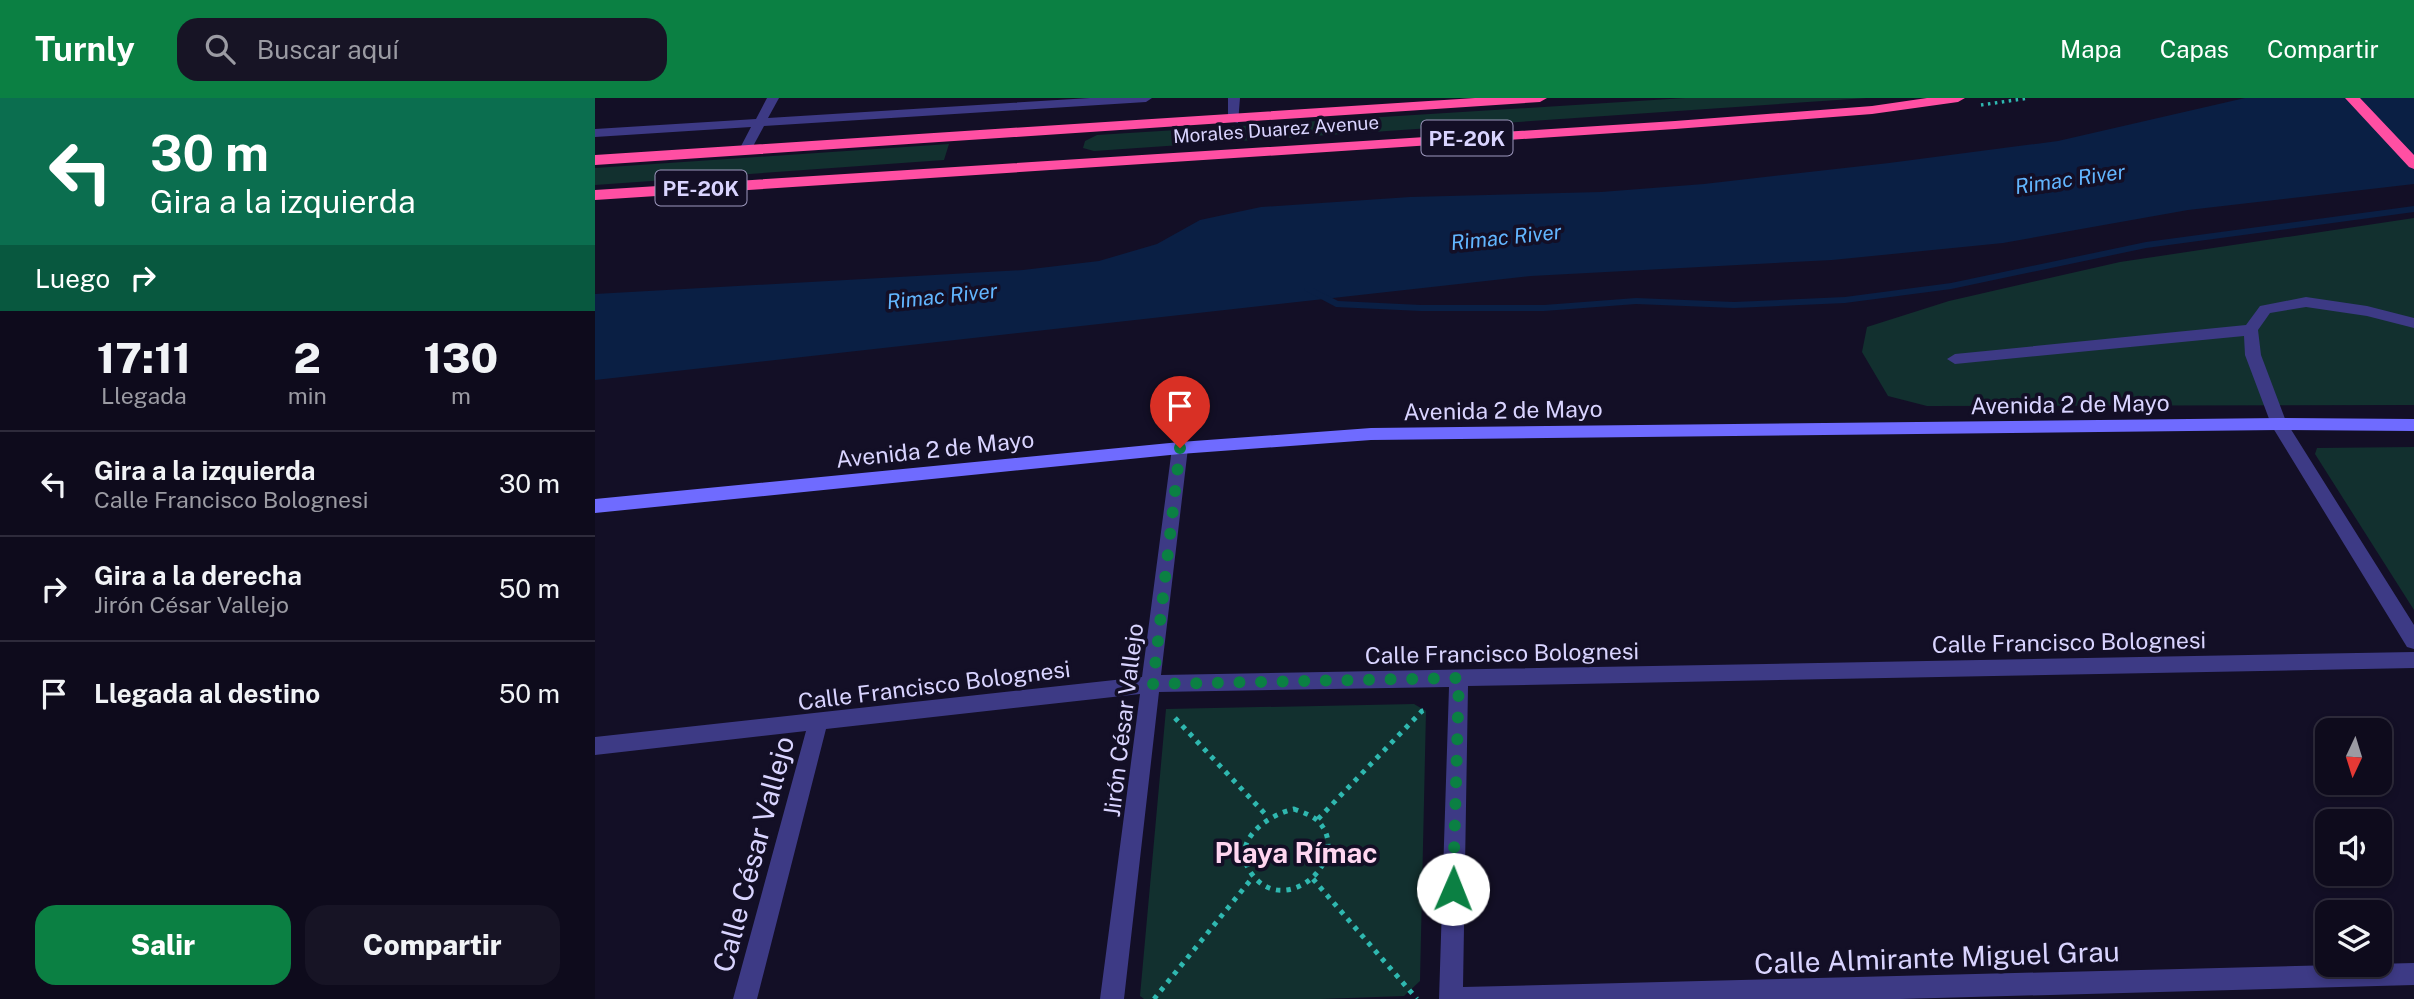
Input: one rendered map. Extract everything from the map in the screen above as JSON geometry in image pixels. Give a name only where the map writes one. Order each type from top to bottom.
[{"type":"highway","name":"Morales Duarez Avenue","points":[[595,195],[979,153],[1234,120],[1541,98]]},
{"type":"highway","name":"Morales Duarez Avenue","points":[[595,160],[745,150],[979,153],[1688,124],[1872,110],[1958,98]]},
{"type":"highway","points":[[2352,98],[2414,164]]},
{"type":"street","points":[[745,150],[773,98]]},
{"type":"street","points":[[595,133],[1146,98]]},
{"type":"street","points":[[1234,98],[1234,120]]},
{"type":"street","points":[[2414,323],[2367,311],[2306,302],[2265,309],[2251,330],[2253,355],[2279,424],[2414,642]]},
{"type":"street","points":[[1955,359],[2251,330]]},
{"type":"street","name":"Avenida 2 de Mayo","points":[[595,506],[1180,448],[1371,434],[2279,424],[2414,425]]},
{"type":"street","name":"Jirón César Vallejo","points":[[1112,999],[1153,684],[1180,448]]},
{"type":"street","name":"Calle Francisco Bolognesi","points":[[595,746],[1153,684],[1458,687],[2414,660]]},
{"type":"street","points":[[1451,999],[1458,687]]},
{"type":"street","name":"Calle César Vallejo","points":[[745,999],[818,723]]},
{"type":"street","name":"Calle Almirante Miguel Grau","points":[[1462,999],[2414,974]]},
{"type":"path","points":[[1177,684],[1171,713],[1268,817]]},
{"type":"path","points":[[1318,819],[1422,711],[1458,687]]},
{"type":"path","points":[[1294,809],[1318,819],[1329,841],[1328,855],[1313,879],[1301,887],[1274,890],[1262,886],[1247,865],[1245,852],[1248,838],[1257,825],[1268,817],[1294,809]]},
{"type":"path","points":[[1154,999],[1253,877]]},
{"type":"path","points":[[1313,879],[1417,999]]},
{"type":"green space","points":[[1685,98],[1867,98],[1094,151],[1083,148],[1085,141],[1097,135]]},
{"type":"green space","points":[[949,144],[944,160],[595,185],[595,168]]},
{"type":"green space","points":[[2414,218],[2414,405],[1927,406],[1888,396],[1862,352],[1867,327],[1949,301],[2120,262]]},
{"type":"green space","points":[[2414,447],[2414,610],[2315,454],[2317,448]]},
{"type":"green space","points":[[1414,704],[1426,711],[1420,981],[1404,996],[1144,999],[1140,996],[1166,709]]},
{"type":"water","name":"Rimac River","points":[[2245,98],[2414,98],[2414,184],[2188,210],[2003,243],[1832,260],[1531,276],[595,380],[595,294],[1023,270],[1099,261],[1157,244],[1200,220],[1261,207],[1410,197],[1601,192],[1704,184],[2058,141]]},
{"type":"waterway","points":[[1309,290],[1336,304],[1421,308],[1544,308],[1636,301],[1734,305],[1845,300],[1951,286],[2146,245],[2414,209]]},
{"type":"district","name":"Playa Rímac","points":[[1296,852]]},
{"type":"route","points":[[1180,448],[1153,684],[1459,678],[1453,889]]}]
